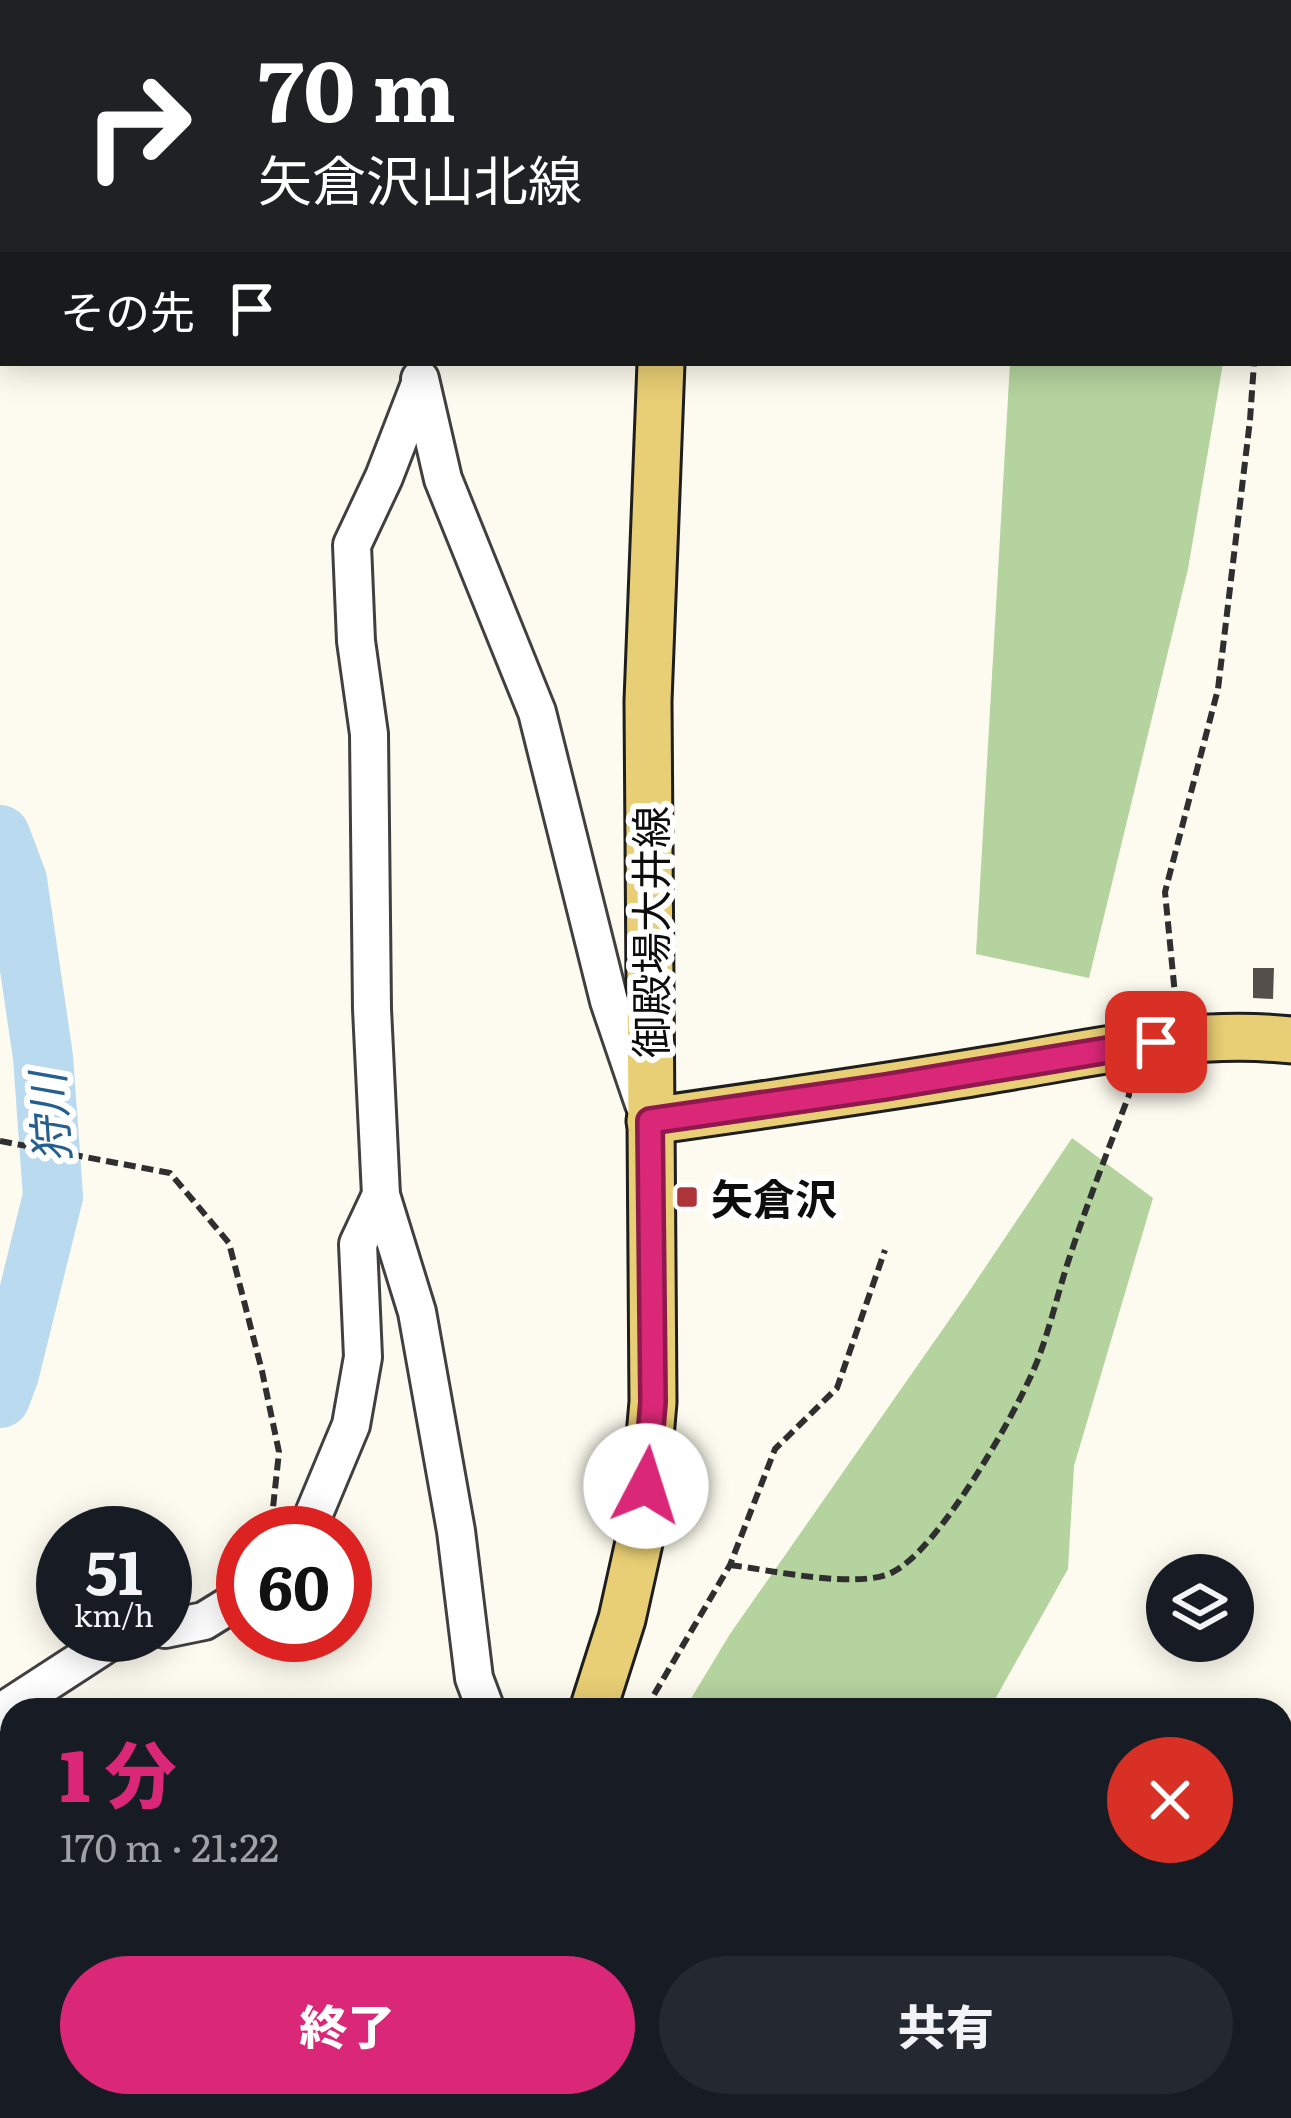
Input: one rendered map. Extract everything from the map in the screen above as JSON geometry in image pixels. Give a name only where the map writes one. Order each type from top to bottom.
[{"type":"main road","name":"御殿場大井線","points":[[597,1698],[622,1619],[642,1528],[653,1402],[648,701],[661,366]]},
{"type":"main road","points":[[650,1121],[1180,1039],[1251,1036],[1291,1040]]},
{"type":"street","points":[[420,374],[443,479],[536,712],[609,1001],[650,1121]]},
{"type":"street","points":[[420,374],[384,476],[352,545],[356,641],[369,734],[372,1009],[381,1195],[418,1312],[456,1531],[474,1678],[482,1698]]},
{"type":"street","points":[[318,1506],[351,1425],[363,1357],[358,1244],[381,1195]]},
{"type":"street","points":[[23,1698],[78,1662]]},
{"type":"path","points":[[1180,1039],[1165,892],[1218,689],[1254,366]]},
{"type":"path","points":[[730,1564],[856,1581],[891,1574],[916,1555],[945,1522],[1030,1378],[1129,1095],[1131,1047]]},
{"type":"path","points":[[0,1141],[170,1173],[229,1243],[279,1452],[273,1506]]},
{"type":"path","points":[[652,1698],[730,1564],[775,1449],[837,1388],[885,1250]]},
{"type":"green space","points":[[1010,366],[1222,366],[1188,569],[1089,978],[976,954]]},
{"type":"green space","points":[[1072,1138],[1153,1198],[1074,1466],[1068,1569],[996,1698],[691,1698],[730,1634]]},
{"type":"building","points":[[1253,968],[1274,968],[1273,999],[1253,998]]},
{"type":"waterway","name":"狩川","points":[[0,835],[17,880],[43,1057],[53,1196],[0,1398]]},
{"type":"place","name":"矢倉沢","points":[[687,1197]]},
{"type":"route","points":[[646,1486],[653,1402],[650,1121],[1156,1042]]}]
